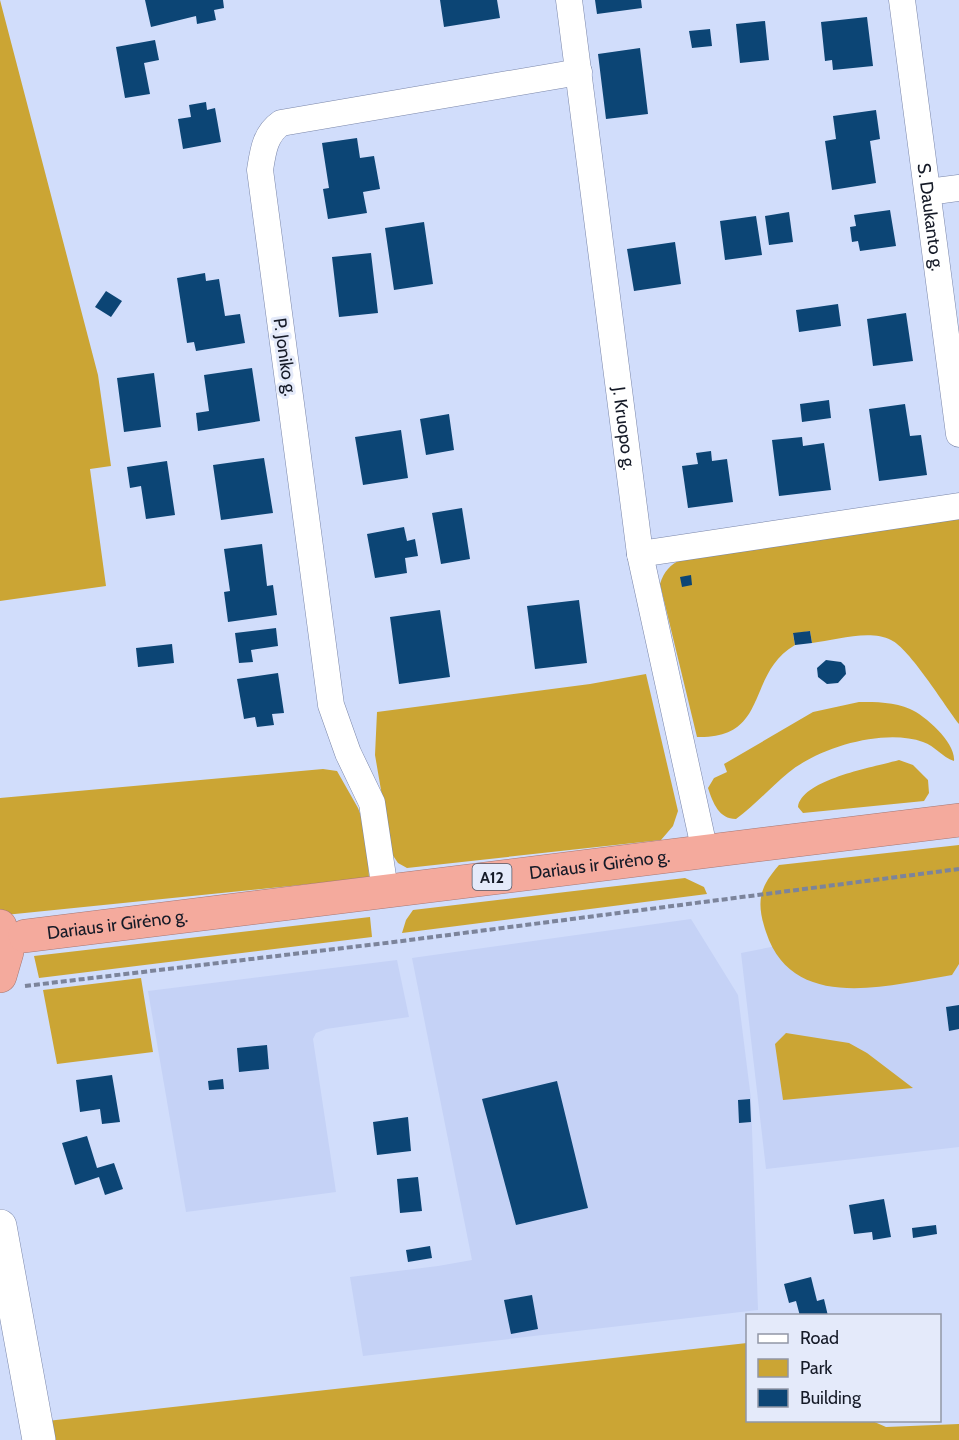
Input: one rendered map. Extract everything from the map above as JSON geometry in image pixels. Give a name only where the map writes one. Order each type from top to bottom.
[{"type":"highway","name":"Dariaus ir Girėno g.","points":[[8,928],[385,890],[959,820]]},
{"type":"highway","name":"A12","points":[[7,976],[8,928]]},
{"type":"main road","points":[[0,1226],[39,1440]]},
{"type":"street","name":"J. Kruopo g.","points":[[569,0],[640,554],[705,852]]},
{"type":"street","name":"S. Daukanto g.","points":[[902,0],[959,434]]},
{"type":"street","name":"P. Joniko g.","points":[[385,890],[372,803],[348,753],[331,705],[260,170],[264,147],[274,128],[281,123],[579,72]]},
{"type":"street","points":[[928,192],[959,188]]},
{"type":"street","points":[[640,554],[959,506]]},
{"type":"path","points":[[7,976],[394,942],[959,868]]},
{"type":"shaded area","points":[[691,919],[738,995],[751,1099],[758,1310],[363,1356],[350,1277],[472,1260],[412,958]]},
{"type":"shaded area","points":[[959,926],[959,1147],[766,1169],[741,953],[771,947]]},
{"type":"shaded area","points":[[397,960],[409,1017],[326,1029],[316,1033],[313,1039],[336,1192],[186,1212],[148,991]]},
{"type":"green space","points":[[0,0],[98,375],[111,466],[90,469],[106,586],[0,601]]},
{"type":"green space","points":[[959,516],[959,724],[917,665],[899,645],[891,640],[863,635],[812,643],[810,631],[793,634],[795,645],[779,657],[769,672],[755,703],[736,728],[720,735],[697,737],[660,584],[663,575],[671,566],[682,559]]},
{"type":"green space","points":[[646,674],[678,811],[673,826],[661,840],[407,868],[398,863],[392,854],[375,755],[377,712],[590,684]]},
{"type":"green space","points":[[859,702],[892,704],[917,713],[945,738],[954,761],[923,742],[908,738],[890,737],[853,743],[834,748],[801,764],[736,819],[721,813],[708,788],[714,778],[727,772],[724,764],[813,712]]},
{"type":"green space","points":[[899,760],[913,765],[928,780],[929,793],[924,801],[803,813],[798,807],[803,797],[825,782]]},
{"type":"green space","points":[[323,769],[337,771],[358,808],[367,832],[369,878],[5,915],[0,911],[0,798]]},
{"type":"green space","points":[[959,845],[959,964],[952,975],[900,984],[846,988],[820,984],[798,975],[779,958],[766,932],[760,904],[763,888],[779,865]]},
{"type":"green space","points":[[685,878],[704,887],[707,894],[402,933],[406,920],[413,910]]},
{"type":"green space","points":[[370,917],[372,937],[39,978],[34,956]]},
{"type":"green space","points":[[141,978],[153,1052],[57,1064],[43,990]]},
{"type":"green space","points":[[786,1033],[849,1043],[867,1053],[913,1088],[783,1100],[775,1044]]},
{"type":"green space","points":[[746,1343],[746,1422],[875,1422],[886,1427],[959,1424],[959,1440],[51,1440],[47,1421]]},
{"type":"building","points":[[145,0],[223,0],[224,8],[214,10],[216,20],[197,24],[196,16],[151,27]]},
{"type":"building","points":[[440,0],[497,0],[500,18],[444,27]]},
{"type":"building","points":[[595,0],[641,0],[642,8],[597,14]]},
{"type":"building","points":[[867,17],[873,66],[833,70],[832,60],[825,61],[821,22]]},
{"type":"building","points":[[765,21],[769,60],[740,63],[736,24]]},
{"type":"building","points":[[710,29],[712,46],[692,48],[689,31]]},
{"type":"building","points":[[155,40],[159,60],[144,63],[150,94],[125,98],[116,47]]},
{"type":"building","points":[[640,48],[648,114],[606,119],[598,54]]},
{"type":"building","points":[[206,102],[207,110],[215,108],[221,142],[183,149],[178,119],[191,117],[189,105]]},
{"type":"building","points":[[876,110],[880,139],[870,141],[876,183],[832,190],[825,141],[836,139],[833,116]]},
{"type":"building","points":[[357,138],[360,158],[374,156],[380,189],[363,192],[367,213],[328,219],[323,189],[329,188],[322,143]]},
{"type":"building","points":[[890,210],[896,246],[860,251],[858,241],[852,242],[850,227],[856,226],[854,215]]},
{"type":"building","points":[[789,212],[793,242],[769,245],[765,216]]},
{"type":"building","points":[[756,216],[762,255],[725,260],[720,221]]},
{"type":"building","points":[[424,222],[433,284],[394,290],[385,228]]},
{"type":"building","points":[[675,242],[681,284],[634,291],[627,249]]},
{"type":"building","points":[[371,253],[378,313],[339,317],[332,257]]},
{"type":"building","points":[[205,273],[206,281],[219,279],[225,316],[240,314],[245,343],[196,351],[194,342],[187,343],[177,278]]},
{"type":"building","points":[[106,291],[122,301],[111,317],[95,307]]},
{"type":"building","points":[[838,304],[841,326],[799,332],[796,310]]},
{"type":"building","points":[[906,313],[913,361],[873,366],[867,319]]},
{"type":"building","points":[[252,368],[260,421],[198,431],[196,413],[209,411],[204,375]]},
{"type":"building","points":[[154,373],[161,427],[124,432],[117,378]]},
{"type":"building","points":[[829,400],[831,418],[802,422],[800,404]]},
{"type":"building","points":[[905,404],[910,436],[921,435],[927,475],[879,481],[869,409]]},
{"type":"building","points":[[449,414],[454,450],[426,455],[420,419]]},
{"type":"building","points":[[401,430],[408,478],[363,485],[355,437]]},
{"type":"building","points":[[802,437],[803,446],[824,443],[831,490],[779,496],[772,440]]},
{"type":"building","points":[[711,451],[712,461],[727,459],[733,502],[688,508],[682,466],[698,464],[696,453]]},
{"type":"building","points":[[264,458],[273,513],[221,520],[213,465]]},
{"type":"building","points":[[167,461],[175,515],[146,519],[141,486],[130,488],[127,467]]},
{"type":"building","points":[[462,508],[470,559],[441,564],[432,513]]},
{"type":"building","points":[[404,527],[407,541],[415,539],[418,556],[405,558],[407,573],[375,578],[367,534]]},
{"type":"building","points":[[262,544],[267,586],[273,585],[277,615],[228,622],[224,592],[230,591],[224,549]]},
{"type":"building","points":[[691,575],[692,585],[682,587],[680,577]]},
{"type":"building","points":[[579,600],[587,663],[535,669],[527,606]]},
{"type":"building","points":[[440,610],[450,677],[399,684],[390,617]]},
{"type":"building","points":[[276,628],[278,646],[251,650],[253,662],[239,663],[235,633]]},
{"type":"building","points":[[810,631],[812,643],[795,645],[793,633]]},
{"type":"building","points":[[172,644],[174,663],[138,667],[136,648]]},
{"type":"building","points":[[826,660],[841,662],[845,666],[846,674],[838,683],[827,684],[818,677],[817,668]]},
{"type":"building","points":[[278,673],[284,713],[272,714],[274,725],[257,727],[255,717],[244,719],[237,679]]},
{"type":"building","points":[[959,1005],[959,1029],[949,1031],[946,1007]]},
{"type":"building","points":[[267,1045],[269,1069],[239,1072],[237,1048]]},
{"type":"building","points":[[112,1075],[120,1122],[102,1124],[100,1109],[80,1112],[76,1080]]},
{"type":"building","points":[[223,1079],[224,1089],[209,1090],[208,1081]]},
{"type":"building","points":[[557,1081],[588,1208],[516,1225],[482,1099]]},
{"type":"building","points":[[750,1099],[751,1122],[739,1123],[738,1100]]},
{"type":"building","points":[[408,1117],[411,1151],[377,1155],[373,1122]]},
{"type":"building","points":[[87,1136],[97,1168],[114,1163],[123,1189],[105,1195],[99,1177],[75,1185],[62,1143]]},
{"type":"building","points":[[418,1177],[422,1211],[400,1213],[397,1179]]},
{"type":"building","points":[[884,1199],[891,1237],[873,1240],[872,1232],[854,1234],[849,1205]]},
{"type":"building","points":[[936,1225],[937,1234],[913,1238],[912,1228]]},
{"type":"building","points":[[430,1246],[432,1258],[408,1262],[406,1250]]},
{"type":"building","points":[[811,1277],[817,1301],[824,1299],[828,1314],[799,1314],[796,1301],[789,1303],[784,1284]]},
{"type":"building","points":[[532,1295],[538,1329],[511,1334],[504,1300]]}]
